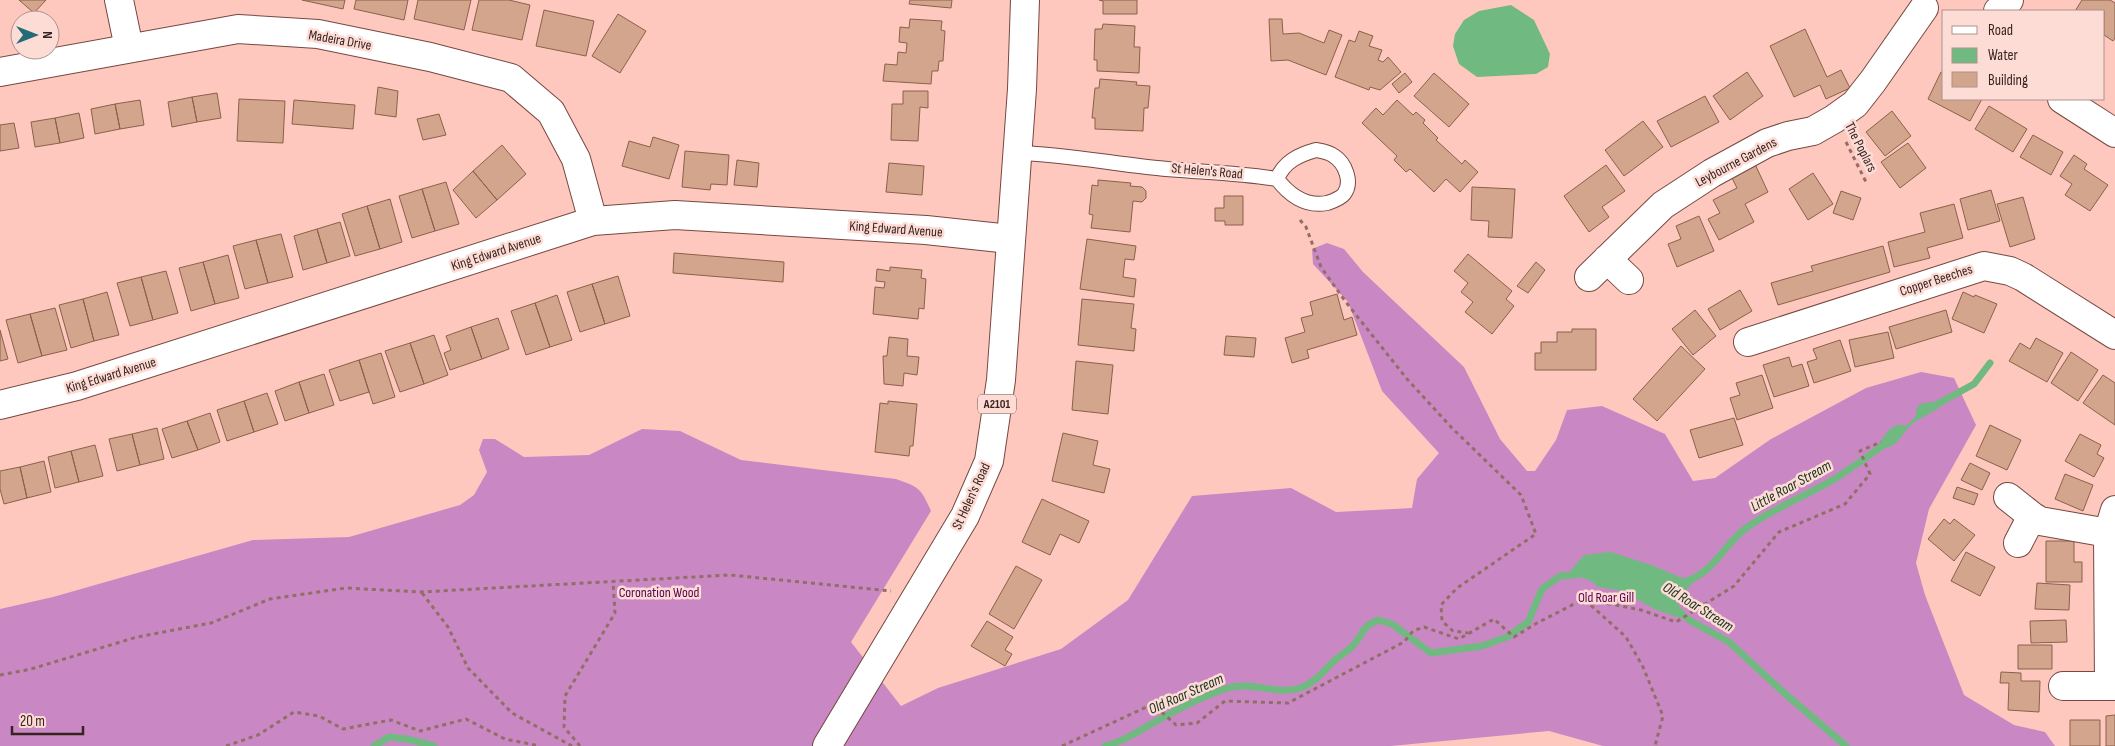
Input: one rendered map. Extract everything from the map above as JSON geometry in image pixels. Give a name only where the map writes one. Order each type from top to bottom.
[{"type":"street","points":[[119,0],[129,48]]},
{"type":"street","name":"St Helen's Road","points":[[826,746],[965,516],[989,461],[1001,380],[1022,89],[1024,0]]},
{"type":"street","points":[[1999,10],[2009,0]]},
{"type":"street","name":"Leybourne Gardens","points":[[1629,280],[1598,268],[1663,205],[1712,173],[1767,143],[1813,131],[1855,104],[1874,82],[1926,10]]},
{"type":"street","name":"Madeira Drive","points":[[0,72],[238,29],[318,34],[430,57],[511,78],[550,112],[576,159],[593,221]]},
{"type":"street","points":[[2064,100],[2115,133]]},
{"type":"street","name":"King Edward Avenue","points":[[0,405],[77,386],[593,221],[675,215],[926,230],[1010,239]]},
{"type":"street","name":"Copper Beeches","points":[[1748,342],[1771,322],[1984,266],[2010,271],[2023,276],[2115,335]]},
{"type":"street","points":[[2008,497],[2032,516],[2054,524],[2112,522],[2112,686],[2063,686]]},
{"type":"street","points":[[2018,543],[2032,516]]},
{"type":"lane","points":[[1316,150],[1335,156],[1346,169],[1348,184],[1344,193],[1335,201],[1317,205],[1300,200],[1286,191],[1277,179],[1281,169],[1295,157],[1316,150]]},
{"type":"lane","name":"St Helen's Road","points":[[1017,153],[1044,153],[1148,167],[1253,175],[1277,179]]},
{"type":"path","name":"The Poplars","points":[[1834,119],[1867,184]]},
{"type":"path","points":[[1293,213],[1306,227],[1321,266],[1345,301],[1407,379],[1452,428],[1521,495],[1536,534],[1456,588],[1441,604],[1442,621],[1453,632],[1469,634]]},
{"type":"path","points":[[1062,746],[1153,704],[1176,725],[1197,723],[1225,701],[1288,703],[1404,642],[1413,632],[1424,627],[1458,640],[1494,619],[1514,637],[1584,599],[1640,610],[1676,622],[1734,586],[1780,532],[1845,504],[1870,474],[1860,451],[1881,442]]},
{"type":"path","points":[[0,675],[31,670],[137,637],[211,623],[270,599],[346,588],[421,592],[730,575],[919,593]]},
{"type":"path","points":[[580,746],[564,727],[565,696],[615,613],[613,582]]},
{"type":"path","points":[[421,592],[448,628],[468,668],[512,713],[572,746]]},
{"type":"path","points":[[1584,599],[1626,637],[1643,668],[1663,716],[1655,746]]},
{"type":"path","points":[[226,746],[258,735],[294,712],[319,716],[343,729],[391,720],[420,731],[466,719],[505,739],[540,746]]},
{"type":"green space","points":[[1327,243],[1344,249],[1363,272],[1464,367],[1500,439],[1527,471],[1535,471],[1556,440],[1567,410],[1602,406],[1665,434],[1693,481],[1715,478],[1771,439],[1866,388],[1921,372],[1954,378],[1976,425],[1929,509],[1916,563],[1925,595],[1964,695],[2014,725],[2045,732],[2055,746],[1603,746],[1549,731],[1391,746],[0,746],[0,609],[53,597],[253,540],[349,537],[460,505],[474,495],[487,472],[479,450],[483,439],[495,439],[524,457],[589,455],[642,429],[680,431],[741,460],[896,479],[915,487],[925,497],[931,511],[851,642],[901,706],[938,688],[1061,649],[1128,600],[1192,496],[1291,488],[1336,512],[1412,508],[1417,479],[1439,453],[1382,391],[1348,302],[1313,264],[1312,249]]},
{"type":"water","points":[[1511,5],[1534,20],[1550,54],[1548,67],[1536,74],[1477,77],[1459,64],[1453,46],[1455,34],[1464,20],[1479,11]]},
{"type":"water","points":[[1930,402],[1940,404],[1939,408],[1912,424],[1896,443],[1885,448],[1877,447],[1893,427],[1897,425],[1906,426],[1916,416],[1916,410],[1920,404]]},
{"type":"water","points":[[1611,552],[1654,566],[1682,578],[1702,574],[1680,596],[1678,605],[1697,624],[1654,609],[1623,591],[1598,587],[1587,579],[1566,576],[1584,555]]},
{"type":"building","points":[[19,0],[46,0],[37,10],[31,10]]},
{"type":"building","points":[[302,0],[345,0],[343,9]]},
{"type":"building","points":[[356,0],[408,0],[404,20],[354,9]]},
{"type":"building","points":[[418,0],[471,0],[464,30],[414,19]]},
{"type":"building","points":[[479,0],[509,0],[530,5],[522,40],[472,30]]},
{"type":"building","points":[[910,0],[952,0],[951,8],[909,4]]},
{"type":"building","points":[[1099,0],[1137,0],[1137,14],[1103,14],[1103,1]]},
{"type":"building","points":[[2082,0],[2110,0],[2115,3],[2115,38],[2113,41],[2105,36],[2105,10],[2076,10]]},
{"type":"building","points":[[544,10],[594,21],[586,56],[536,46]]},
{"type":"building","points":[[618,14],[646,31],[620,73],[592,56]]},
{"type":"building","points":[[910,19],[942,21],[941,30],[945,31],[943,61],[939,61],[938,71],[932,71],[931,84],[883,81],[885,64],[897,65],[898,52],[906,53],[907,43],[899,42],[900,27],[909,28]]},
{"type":"building","points":[[1269,19],[1282,19],[1283,34],[1299,33],[1324,43],[1329,30],[1342,35],[1326,75],[1288,60],[1271,61]]},
{"type":"building","points":[[1103,24],[1135,26],[1134,47],[1140,47],[1139,73],[1097,71],[1097,60],[1094,60],[1095,29],[1102,29]]},
{"type":"building","points":[[1805,29],[1827,77],[1841,70],[1850,88],[1826,99],[1820,85],[1794,97],[1770,46]]},
{"type":"building","points":[[1359,31],[1373,36],[1369,46],[1382,50],[1378,60],[1383,62],[1388,57],[1401,72],[1380,90],[1370,87],[1369,90],[1335,77],[1349,40],[1355,42]]},
{"type":"building","points":[[1747,72],[1763,96],[1730,120],[1713,96]]},
{"type":"building","points":[[1941,72],[1942,100],[1981,100],[1970,121],[1928,99]]},
{"type":"building","points":[[1405,73],[1412,82],[1399,93],[1392,84]]},
{"type":"building","points":[[1434,73],[1469,104],[1449,127],[1414,96]]},
{"type":"building","points":[[1100,79],[1137,82],[1136,85],[1150,86],[1148,108],[1144,108],[1143,131],[1095,129],[1095,118],[1092,118],[1095,88],[1099,88]]},
{"type":"building","points":[[378,87],[398,91],[396,117],[375,114]]},
{"type":"building","points":[[903,91],[928,91],[928,108],[920,107],[918,141],[891,140],[892,104],[903,104]]},
{"type":"building","points":[[217,93],[221,118],[197,122],[192,97]]},
{"type":"building","points":[[1705,96],[1719,122],[1671,147],[1657,121]]},
{"type":"building","points":[[192,97],[197,122],[172,127],[168,102]]},
{"type":"building","points":[[239,99],[285,101],[283,143],[237,141]]},
{"type":"building","points":[[140,100],[144,125],[120,129],[115,104]]},
{"type":"building","points":[[294,100],[355,105],[353,129],[292,124]]},
{"type":"building","points":[[1397,100],[1413,115],[1416,112],[1425,120],[1423,123],[1438,138],[1436,140],[1462,164],[1465,160],[1478,172],[1460,192],[1446,179],[1434,192],[1410,169],[1406,172],[1394,160],[1397,156],[1362,123],[1376,108],[1383,115]]},
{"type":"building","points":[[115,104],[120,129],[95,134],[91,109]]},
{"type":"building","points":[[1989,106],[2027,129],[2013,152],[1975,129]]},
{"type":"building","points":[[1892,111],[1911,136],[1885,156],[1866,132]]},
{"type":"building","points":[[79,113],[84,138],[60,143],[55,118]]},
{"type":"building","points":[[439,114],[446,135],[423,140],[417,119]]},
{"type":"building","points":[[55,118],[60,143],[35,147],[31,122]]},
{"type":"building","points":[[1643,121],[1663,147],[1624,176],[1605,150]]},
{"type":"building","points":[[14,123],[19,148],[0,151],[0,125]]},
{"type":"building","points":[[2033,135],[2063,152],[2051,175],[2020,157]]},
{"type":"building","points":[[653,137],[679,145],[669,179],[622,166],[629,141],[650,147]]},
{"type":"building","points":[[1908,143],[1926,168],[1900,188],[1881,162]]},
{"type":"building","points":[[502,145],[526,174],[497,200],[473,171]]},
{"type":"building","points":[[685,151],[729,155],[727,185],[711,184],[710,190],[682,187]]},
{"type":"building","points":[[2074,155],[2087,164],[2084,169],[2108,185],[2090,211],[2065,195],[2072,184],[2060,176]]},
{"type":"building","points":[[737,160],[759,163],[757,187],[734,185]]},
{"type":"building","points":[[1754,162],[1768,192],[1745,204],[1754,222],[1719,240],[1708,219],[1720,213],[1713,200],[1737,188],[1730,174]]},
{"type":"building","points":[[889,163],[924,166],[922,195],[886,192]]},
{"type":"building","points":[[1606,165],[1625,191],[1602,207],[1609,217],[1589,232],[1564,196]]},
{"type":"building","points":[[473,171],[497,200],[476,218],[453,190]]},
{"type":"building","points":[[1813,173],[1833,204],[1808,220],[1789,189]]},
{"type":"building","points":[[1098,180],[1131,183],[1130,186],[1142,187],[1146,191],[1146,198],[1142,202],[1133,201],[1130,232],[1091,228],[1093,215],[1089,214],[1092,185],[1098,186]]},
{"type":"building","points":[[446,182],[459,224],[435,231],[422,189]]},
{"type":"building","points":[[1472,187],[1515,189],[1512,238],[1488,237],[1489,221],[1471,220]]},
{"type":"building","points":[[422,189],[435,231],[412,238],[399,196]]},
{"type":"building","points":[[1991,190],[2000,221],[1968,230],[1960,199]]},
{"type":"building","points":[[1841,191],[1861,198],[1853,220],[1833,213]]},
{"type":"building","points":[[1224,196],[1243,196],[1243,225],[1225,225],[1225,221],[1215,221],[1215,208],[1224,208]]},
{"type":"building","points":[[2023,197],[2035,239],[2010,247],[1997,204]]},
{"type":"building","points":[[390,199],[402,242],[380,249],[367,206]]},
{"type":"building","points":[[1954,204],[1963,238],[1927,248],[1930,258],[1894,267],[1888,242],[1925,232],[1920,213]]},
{"type":"building","points":[[367,206],[380,249],[355,256],[342,214]]},
{"type":"building","points":[[1699,216],[1714,251],[1677,267],[1668,244],[1681,239],[1676,226]]},
{"type":"building","points":[[340,222],[350,256],[327,263],[317,229]]},
{"type":"building","points":[[317,229],[327,263],[303,270],[294,236]]},
{"type":"building","points":[[281,234],[293,277],[268,283],[256,240]]},
{"type":"building","points":[[1087,239],[1136,246],[1134,260],[1125,259],[1123,277],[1136,279],[1134,297],[1080,289]]},
{"type":"building","points":[[256,240],[268,283],[245,289],[233,246]]},
{"type":"building","points":[[1883,246],[1890,272],[1778,305],[1771,283],[1813,271],[1811,266]]},
{"type":"building","points":[[674,253],[784,262],[783,282],[673,273]]},
{"type":"building","points":[[1468,254],[1512,291],[1506,299],[1514,306],[1492,334],[1465,312],[1473,302],[1461,292],[1468,283],[1454,271]]},
{"type":"building","points":[[228,255],[239,298],[215,304],[203,262]]},
{"type":"building","points":[[203,262],[215,304],[191,311],[179,268]]},
{"type":"building","points":[[1536,262],[1545,270],[1528,293],[1517,286]]},
{"type":"building","points":[[890,267],[922,270],[921,278],[926,279],[924,309],[919,308],[918,319],[873,314],[875,287],[884,288],[885,282],[876,281],[877,269],[890,271]]},
{"type":"building","points":[[166,271],[178,313],[153,320],[141,277]]},
{"type":"building","points":[[618,276],[630,316],[605,324],[592,284]]},
{"type":"building","points":[[141,277],[153,320],[130,326],[117,283]]},
{"type":"building","points":[[592,284],[605,324],[580,332],[567,292]]},
{"type":"building","points":[[1740,290],[1752,311],[1720,330],[1708,309]]},
{"type":"building","points":[[107,292],[119,335],[94,341],[83,299]]},
{"type":"building","points":[[1963,292],[1997,304],[1984,333],[1952,319]]},
{"type":"building","points":[[1337,294],[1344,320],[1352,317],[1357,335],[1307,350],[1309,358],[1292,363],[1285,338],[1305,332],[1301,318],[1313,315],[1310,302]]},
{"type":"building","points":[[557,295],[572,340],[550,347],[535,303]]},
{"type":"building","points":[[83,299],[94,341],[71,348],[59,305]]},
{"type":"building","points":[[1082,299],[1134,304],[1131,328],[1136,329],[1134,351],[1078,345]]},
{"type":"building","points":[[535,303],[550,347],[526,355],[511,311]]},
{"type":"building","points":[[55,308],[67,350],[42,356],[30,314]]},
{"type":"building","points":[[1695,310],[1716,336],[1693,355],[1672,329]]},
{"type":"building","points":[[1946,310],[1952,332],[1896,349],[1889,327]]},
{"type":"building","points":[[30,314],[42,356],[18,363],[6,320]]},
{"type":"building","points":[[498,318],[509,349],[482,359],[471,327]]},
{"type":"building","points":[[471,327],[482,359],[450,370],[444,353],[451,350],[446,336]]},
{"type":"building","points":[[1572,329],[1596,329],[1596,370],[1535,370],[1535,353],[1541,353],[1541,342],[1557,342],[1557,332],[1572,332]]},
{"type":"building","points":[[0,330],[8,359],[0,361]]},
{"type":"building","points":[[1888,332],[1894,358],[1855,367],[1849,340]]},
{"type":"building","points":[[434,335],[448,375],[424,384],[410,343]]},
{"type":"building","points":[[1226,336],[1256,338],[1254,357],[1224,355]]},
{"type":"building","points":[[889,337],[908,339],[907,356],[919,357],[917,375],[904,373],[903,386],[884,384],[883,356],[887,356]]},
{"type":"building","points":[[2036,338],[2063,353],[2047,382],[2009,361],[2020,343],[2030,349]]},
{"type":"building","points":[[1840,340],[1851,371],[1814,383],[1807,362],[1817,359],[1813,349]]},
{"type":"building","points":[[410,343],[424,384],[400,392],[385,351]]},
{"type":"building","points":[[1681,346],[1705,369],[1657,421],[1633,399]]},
{"type":"building","points":[[2071,352],[2098,370],[2078,401],[2051,383]]},
{"type":"building","points":[[381,353],[395,397],[373,404],[359,360]]},
{"type":"building","points":[[1789,357],[1792,367],[1802,364],[1809,386],[1774,397],[1763,365]]},
{"type":"building","points":[[359,360],[369,392],[340,401],[329,370]]},
{"type":"building","points":[[1076,361],[1113,365],[1108,414],[1072,410]]},
{"type":"building","points":[[324,374],[334,405],[309,413],[299,382]]},
{"type":"building","points":[[1762,375],[1773,408],[1737,420],[1730,398],[1740,395],[1736,383]]},
{"type":"building","points":[[2103,375],[2115,383],[2115,425],[2083,403]]},
{"type":"building","points":[[299,382],[309,413],[285,421],[275,391]]},
{"type":"building","points":[[267,393],[278,424],[254,432],[244,401]]},
{"type":"building","points":[[244,401],[254,432],[227,441],[217,410]]},
{"type":"building","points":[[888,401],[917,404],[913,446],[910,446],[909,456],[875,452],[880,403],[888,404]]},
{"type":"building","points":[[210,413],[220,442],[198,450],[187,421]]},
{"type":"building","points":[[1734,418],[1743,445],[1699,458],[1690,430]]},
{"type":"building","points":[[187,421],[198,450],[172,458],[162,429]]},
{"type":"building","points":[[1990,425],[2021,440],[2007,470],[1976,456]]},
{"type":"building","points":[[157,428],[164,459],[140,465],[132,434]]},
{"type":"building","points":[[1063,433],[1098,441],[1093,465],[1110,469],[1104,493],[1052,481]]},
{"type":"building","points":[[132,434],[140,465],[117,471],[109,439]]},
{"type":"building","points":[[2080,434],[2101,445],[2097,454],[2104,458],[2094,477],[2065,461]]},
{"type":"building","points":[[95,445],[103,476],[79,482],[71,451]]},
{"type":"building","points":[[71,451],[79,482],[55,488],[48,457]]},
{"type":"building","points":[[44,461],[51,492],[27,498],[20,467]]},
{"type":"building","points":[[1970,463],[1990,473],[1982,490],[1961,480]]},
{"type":"building","points":[[20,467],[27,498],[4,504],[0,489],[0,471]]},
{"type":"building","points":[[2065,474],[2093,485],[2083,511],[2055,499]]},
{"type":"building","points":[[1957,487],[1978,494],[1974,505],[1953,498]]},
{"type":"building","points":[[1042,499],[1089,521],[1079,543],[1060,534],[1050,555],[1022,542]]},
{"type":"building","points":[[1944,519],[1950,524],[1954,519],[1975,535],[1954,561],[1928,539]]},
{"type":"building","points":[[2046,541],[2074,541],[2074,562],[2082,562],[2082,582],[2046,582]]},
{"type":"building","points":[[1966,552],[1995,567],[1980,596],[1951,581]]},
{"type":"building","points":[[1016,566],[1042,580],[1014,629],[989,614]]},
{"type":"building","points":[[2037,583],[2070,585],[2069,610],[2035,609]]},
{"type":"building","points":[[2066,620],[2067,642],[2031,643],[2030,621]]},
{"type":"building","points":[[987,621],[1013,637],[1005,650],[1012,654],[1005,666],[971,646]]},
{"type":"building","points":[[2018,645],[2052,645],[2052,669],[2018,669]]},
{"type":"building","points":[[2001,672],[2021,673],[2021,681],[2040,681],[2039,712],[2008,710],[2009,683],[2000,683]]},
{"type":"building","points":[[2115,715],[2115,746],[2106,746],[2106,716]]},
{"type":"building","points":[[2070,720],[2100,720],[2100,746],[2070,746]]},
{"type":"waterway","points":[[1932,407],[1974,384],[1990,363]]},
{"type":"waterway","name":"Little Roar Stream","points":[[1694,578],[1710,567],[1734,538],[1749,526],[1836,478],[1886,443]]},
{"type":"waterway","name":"Old Roar Stream","points":[[1105,746],[1117,742],[1209,695],[1228,688],[1248,686],[1288,690],[1307,685],[1351,648],[1366,627],[1378,620],[1392,624],[1431,653],[1482,646],[1507,637],[1528,622],[1542,589],[1560,576],[1575,575]]},
{"type":"waterway","name":"Old Roar Stream","points":[[1689,620],[1729,642],[1846,746]]},
{"type":"waterway","name":"Old Roar Stream","points":[[374,746],[389,737],[407,739],[434,746]]},
{"type":"park label","name":"Coronation Wood","points":[[659,592]]},
{"type":"park label","name":"Old Roar Gill","points":[[1606,597]]}]
